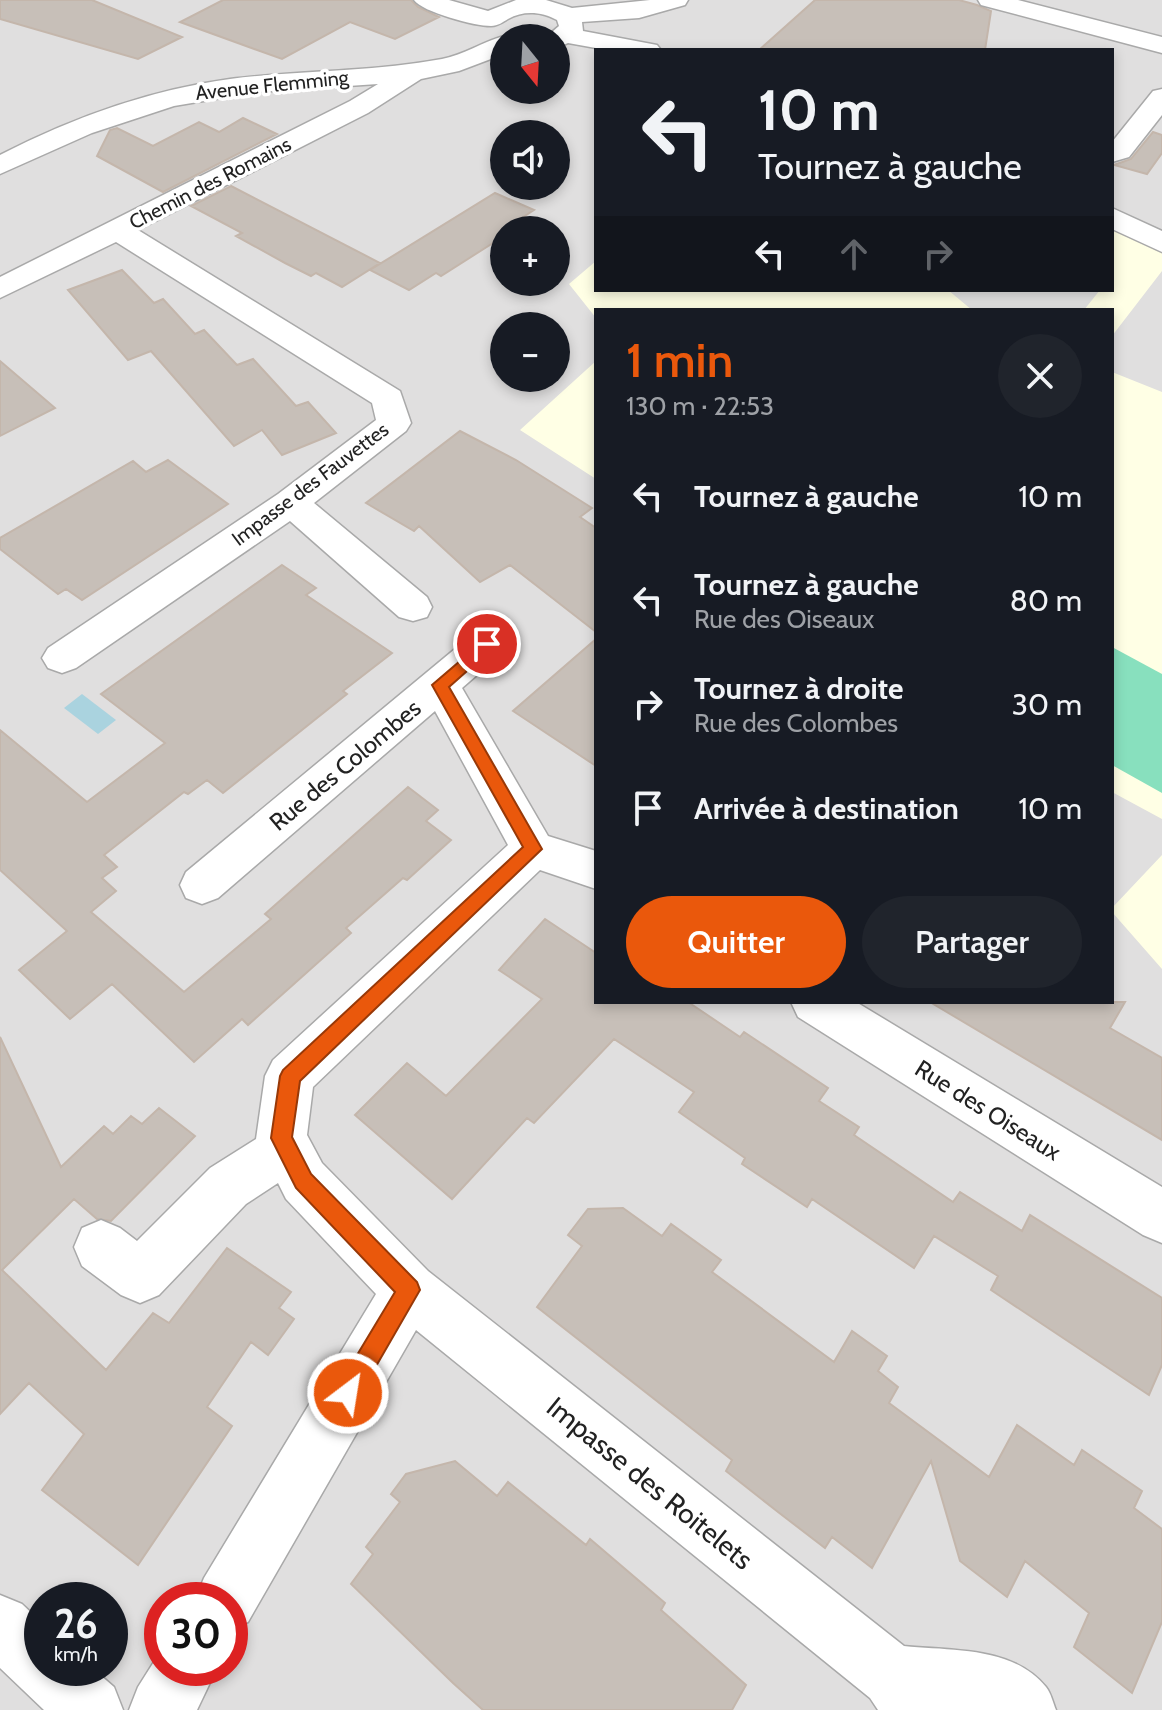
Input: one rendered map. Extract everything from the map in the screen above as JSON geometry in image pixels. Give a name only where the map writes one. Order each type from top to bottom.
[{"type":"street","points":[[426,0],[459,12],[490,29]]},
{"type":"street","points":[[570,28],[676,0]]},
{"type":"street","points":[[990,0],[1162,45]]},
{"type":"street","points":[[528,3],[559,10],[562,24]]},
{"type":"street","name":"Avenue Flemming","points":[[503,24],[508,9],[528,3]]},
{"type":"street","points":[[570,32],[640,48]]},
{"type":"street","name":"Avenue Flemming","points":[[0,166],[68,131],[170,97],[233,86],[415,71],[468,60],[490,42]]},
{"type":"street","name":"Chemin des Romains","points":[[0,289],[359,107],[407,80],[415,71]]},
{"type":"street","points":[[1114,153],[1119,151],[1162,97]]},
{"type":"street","points":[[1114,218],[1162,243]]},
{"type":"street","name":"Impasse des Fauvettes","points":[[62,658],[291,503],[394,423],[388,398],[117,230]]},
{"type":"street","points":[[291,503],[413,607]]},
{"type":"street","name":"Rue des Colombes","points":[[202,885],[487,644]]},
{"type":"street","points":[[440,685],[533,849],[594,869]]},
{"type":"street","points":[[101,1247],[140,1276],[228,1186],[286,1148],[281,1138],[290,1076],[533,849]]},
{"type":"street","name":"Rue des Oiseaux","points":[[818,1004],[1162,1217]]},
{"type":"street","name":"Impasse des Roitelets","points":[[286,1148],[304,1181],[409,1290],[904,1693],[997,1687],[1024,1710]]},
{"type":"street","points":[[237,1582],[409,1290]]},
{"type":"street","points":[[0,1626],[24,1648]]},
{"type":"street","points":[[65,1686],[91,1710]]},
{"type":"street","points":[[161,1710],[175,1686]]},
{"type":"shaded area","points":[[0,0],[1162,0],[1162,1710],[0,1710]]},
{"type":"shaded area","points":[[1114,231],[1162,252],[1162,271],[1114,333],[1114,308],[594,308],[594,315],[570,283],[594,263],[594,292],[1114,292]]},
{"type":"shaded area","points":[[950,292],[1098,292],[1086,308],[970,308]]},
{"type":"shaded area","points":[[594,363],[594,478],[520,430],[562,392],[570,392],[570,385]]},
{"type":"shaded area","points":[[1114,373],[1162,392],[1162,819],[1114,793]]},
{"type":"shaded area","points":[[1162,855],[1162,969],[1114,914],[1114,906]]},
{"type":"green space","points":[[1114,648],[1162,674],[1162,793],[1114,766]]},
{"type":"water","points":[[82,694],[116,720],[98,734],[64,708]]},
{"type":"building","points":[[0,0],[92,0],[182,37],[138,59],[0,19]]},
{"type":"building","points":[[223,0],[411,0],[439,17],[395,39],[350,22],[282,59],[180,22]]},
{"type":"building","points":[[815,0],[959,0],[991,11],[985,48],[761,48]]},
{"type":"building","points":[[243,118],[277,134],[163,192],[97,156],[110,130],[117,128],[153,146],[199,122],[219,132]]},
{"type":"building","points":[[1153,132],[1162,135],[1162,153],[1147,174],[1114,165],[1131,159]]},
{"type":"building","points":[[231,186],[380,263],[342,287],[316,273],[311,276],[285,263],[236,236],[242,233],[191,206]]},
{"type":"building","points":[[490,196],[490,200],[511,200],[534,210],[525,216],[490,216],[490,245],[441,276],[436,273],[409,290],[370,270]]},
{"type":"building","points":[[122,270],[154,303],[163,299],[195,334],[204,330],[237,365],[253,359],[296,406],[308,402],[336,433],[282,455],[262,430],[234,446],[151,351],[128,360],[68,290]]},
{"type":"building","points":[[0,361],[55,408],[0,436]]},
{"type":"building","points":[[460,431],[516,460],[592,508],[580,517],[594,527],[594,630],[510,565],[480,582],[419,526],[414,531],[366,503]]},
{"type":"building","points":[[168,460],[228,504],[82,600],[66,589],[58,594],[0,549],[0,538],[133,461],[146,472]]},
{"type":"building","points":[[282,565],[316,588],[306,595],[392,653],[343,691],[347,694],[223,793],[207,780],[188,794],[184,792],[104,855],[117,867],[102,878],[116,891],[91,912],[184,992],[271,919],[265,914],[408,787],[438,810],[426,821],[451,840],[346,928],[351,933],[248,1025],[242,1019],[194,1062],[112,984],[70,1019],[19,970],[67,931],[0,870],[0,730],[87,802],[165,743],[101,694]]},
{"type":"building","points":[[594,641],[594,765],[513,711]]},
{"type":"building","points":[[545,919],[594,952],[594,1004],[691,1004],[740,1037],[744,1032],[828,1088],[819,1101],[859,1127],[854,1135],[953,1202],[960,1192],[1022,1231],[1030,1215],[1162,1298],[1162,1365],[1149,1395],[991,1290],[998,1276],[934,1236],[914,1268],[812,1199],[807,1207],[742,1164],[745,1158],[679,1112],[694,1092],[614,1039],[534,1123],[527,1118],[452,1199],[355,1115],[407,1063],[446,1096],[542,999],[499,970]]},
{"type":"building","points":[[1125,1002],[1110,1028],[1162,1058],[1162,1140],[933,1004]]},
{"type":"building","points":[[0,1037],[61,1167],[104,1126],[113,1134],[131,1116],[142,1124],[159,1108],[195,1136],[111,1221],[97,1219],[74,1199],[2,1270],[106,1370],[153,1313],[169,1323],[227,1248],[291,1292],[279,1308],[294,1319],[268,1355],[251,1342],[207,1407],[232,1426],[138,1565],[42,1490],[84,1434],[29,1383],[0,1414]]},
{"type":"building","points":[[623,1208],[662,1236],[671,1224],[721,1260],[712,1272],[834,1362],[852,1331],[887,1356],[878,1371],[898,1387],[889,1403],[989,1477],[1017,1425],[1074,1465],[1082,1450],[1142,1491],[1134,1508],[1162,1529],[1162,1622],[1132,1693],[1074,1647],[1089,1613],[1025,1561],[1007,1597],[960,1561],[931,1461],[872,1568],[832,1537],[825,1548],[778,1512],[726,1471],[732,1460],[537,1307],[582,1246],[568,1235],[588,1209]]},
{"type":"building","points":[[455,1461],[497,1496],[508,1482],[586,1545],[590,1539],[665,1603],[661,1610],[746,1685],[732,1710],[483,1710],[351,1584],[373,1554],[366,1547],[400,1502],[391,1494],[406,1474]]},
{"type":"route","points":[[348,1393],[409,1290],[304,1181],[281,1138],[290,1076],[533,849],[440,685],[487,644]]}]
